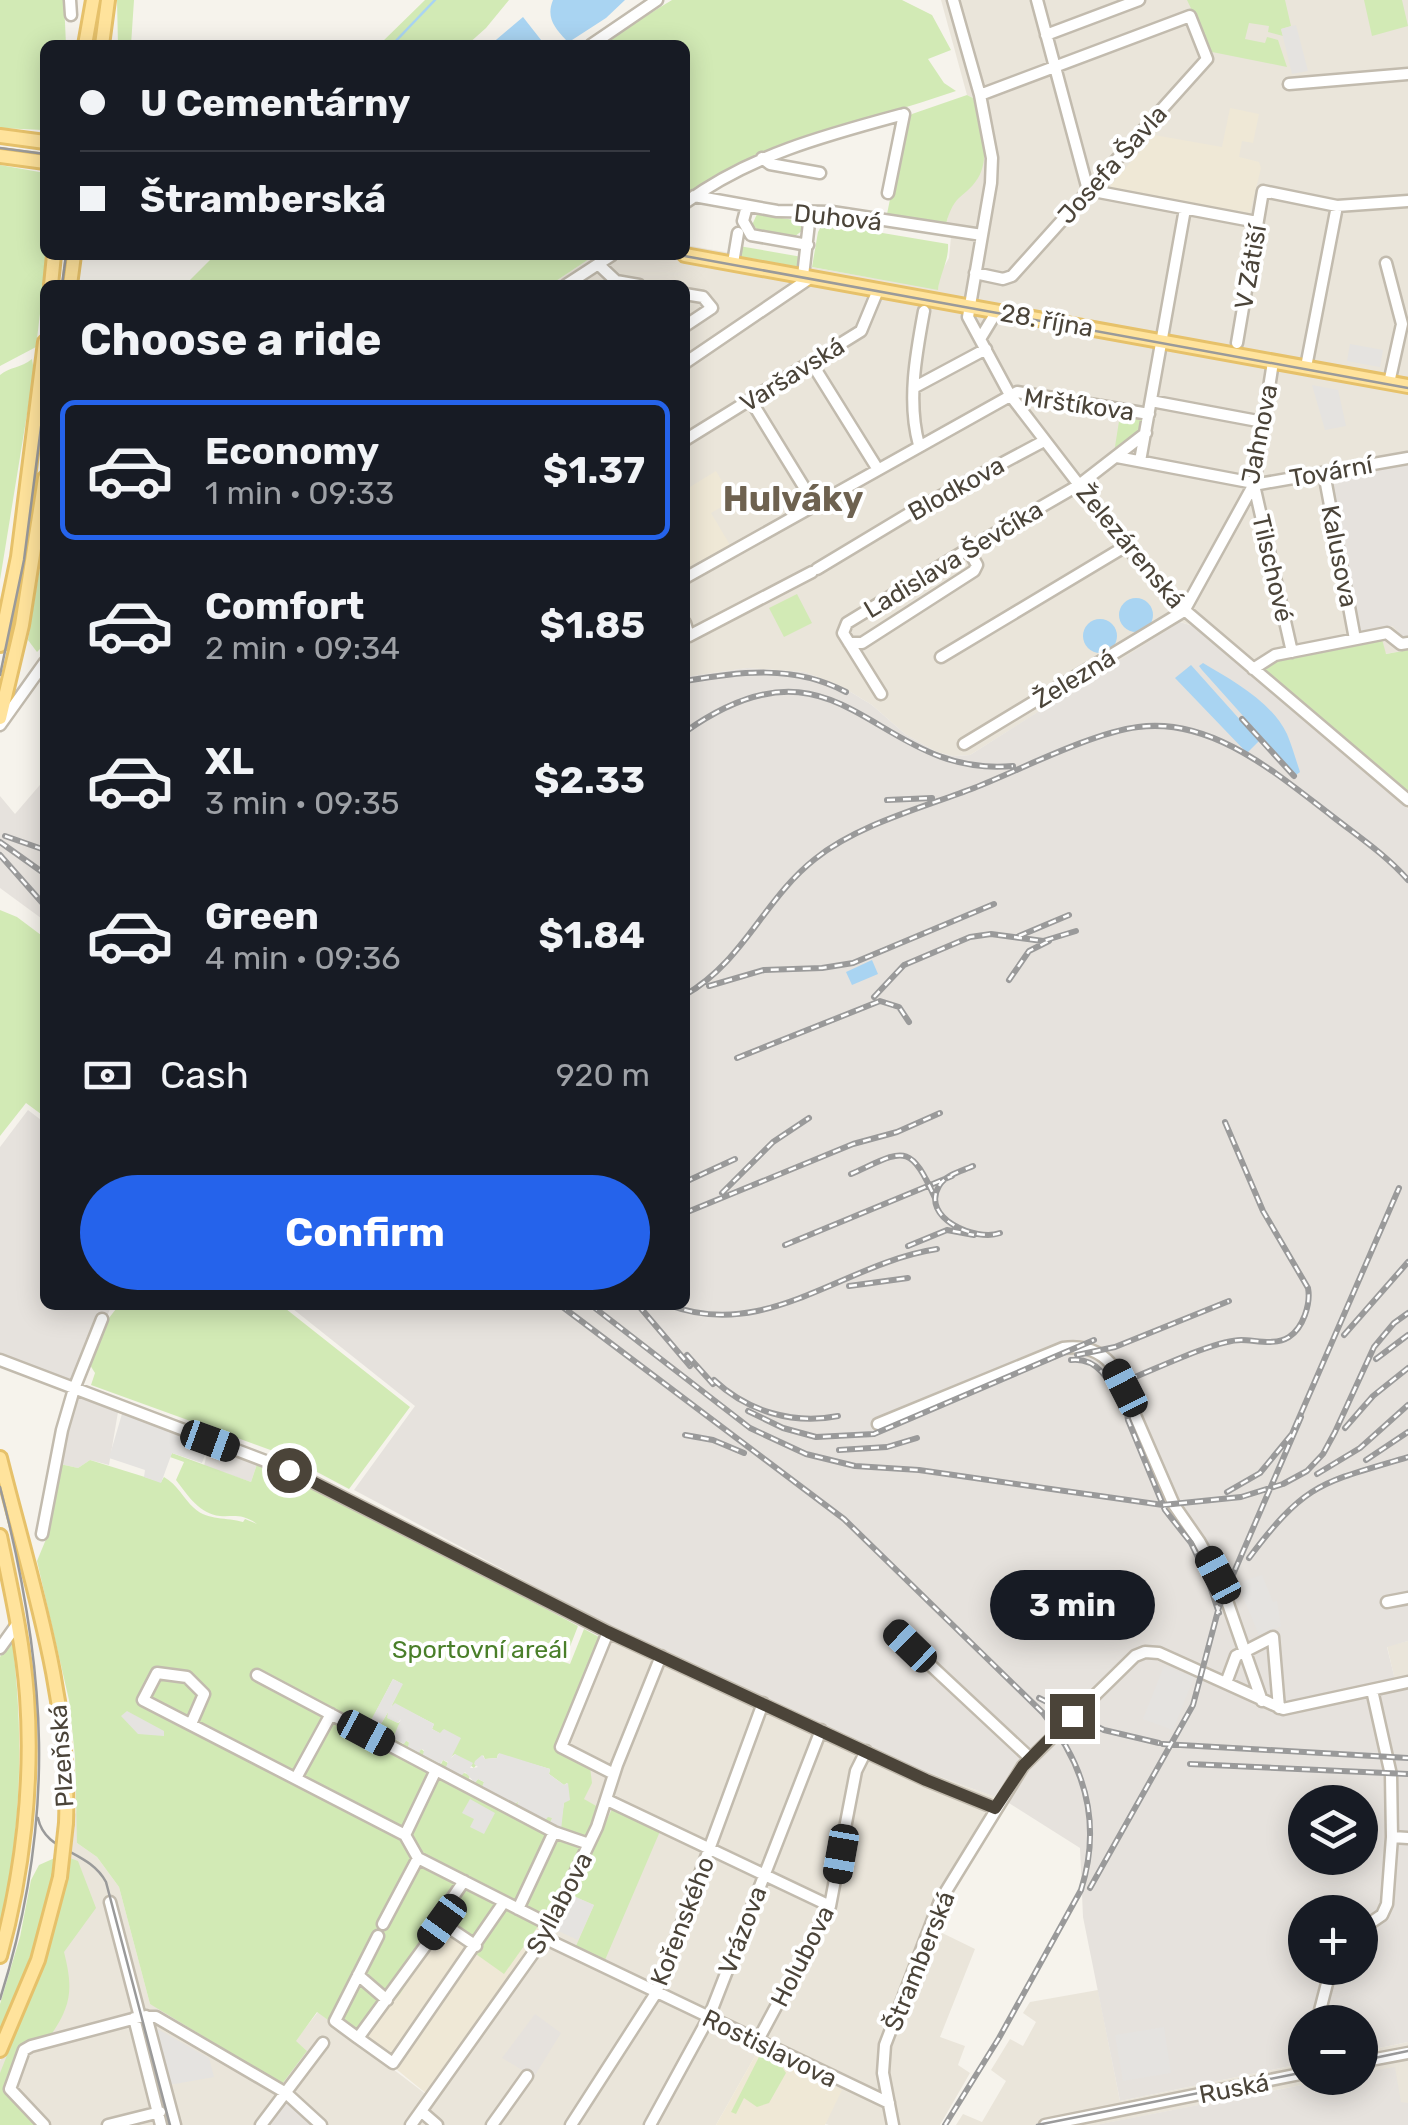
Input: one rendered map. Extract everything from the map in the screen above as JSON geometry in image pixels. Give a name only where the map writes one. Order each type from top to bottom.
[{"type":"main road","points":[[86,40],[93,0]]},
{"type":"main road","points":[[103,40],[108,0]]},
{"type":"main road","points":[[0,136],[40,141]]},
{"type":"main road","points":[[0,156],[40,161]]},
{"type":"main road","name":"28. října","points":[[690,256],[1408,386]]},
{"type":"main road","points":[[0,645],[18,557],[40,382]]},
{"type":"main road","points":[[0,722],[40,516]]},
{"type":"main road","name":"Plzeňská","points":[[0,1458],[38,1601],[66,1760],[66,1823],[60,1877],[38,1960],[0,2050]]},
{"type":"main road","name":"Plzeňská","points":[[0,1536],[28,1698],[17,1888],[0,1956]]},
{"type":"street","points":[[70,0],[70,16]]},
{"type":"street","points":[[598,40],[657,0]]},
{"type":"street","points":[[953,0],[980,96],[992,158],[992,183],[969,306]]},
{"type":"street","points":[[1037,0],[1088,190],[1257,222]]},
{"type":"street","points":[[1046,36],[1139,0]]},
{"type":"street","name":"Josefa Šavla","points":[[975,273],[1012,276],[1207,59],[1190,16],[1056,68]]},
{"type":"street","points":[[980,96],[1056,68]]},
{"type":"street","points":[[1289,84],[1408,74]]},
{"type":"street","points":[[690,200],[762,158],[826,135],[904,114],[888,193]]},
{"type":"street","points":[[762,158],[770,164],[820,173]]},
{"type":"street","name":"V Zátiší","points":[[1236,343],[1263,191],[1336,206]]},
{"type":"street","name":"Duhová","points":[[690,200],[810,214],[832,212],[982,234]]},
{"type":"street","points":[[1306,368],[1336,206],[1408,201]]},
{"type":"street","points":[[747,206],[744,222],[751,234],[808,245]]},
{"type":"street","points":[[1140,462],[1185,209]]},
{"type":"street","points":[[690,359],[807,277],[810,214]]},
{"type":"street","points":[[733,263],[738,233]]},
{"type":"street","points":[[574,280],[604,260]]},
{"type":"street","points":[[1386,262],[1402,326],[1389,383]]},
{"type":"street","points":[[598,264],[615,280]]},
{"type":"street","name":"Varšavská","points":[[690,437],[862,331],[878,290]]},
{"type":"street","points":[[690,295],[703,297],[712,308],[690,322]]},
{"type":"street","points":[[1395,298],[1408,295]]},
{"type":"street","name":"Železárenská","points":[[969,306],[968,317],[1010,395],[1126,546],[1184,611],[1408,800]]},
{"type":"street","points":[[920,445],[914,428],[915,386],[924,311]]},
{"type":"street","points":[[915,386],[983,344],[996,311]]},
{"type":"street","points":[[811,362],[877,468]]},
{"type":"street","name":"Jahnova","points":[[1184,611],[1254,484],[1274,362]]},
{"type":"street","name":"Mrštíkova","points":[[1010,395],[1021,391],[1148,414]]},
{"type":"street","points":[[690,575],[1010,395]]},
{"type":"street","points":[[750,399],[814,505]]},
{"type":"street","points":[[1151,400],[1263,422]]},
{"type":"street","name":"Ladislava Ševčíka","points":[[881,694],[844,633],[848,624],[1078,485],[1146,433]]},
{"type":"street","name":"Blodkova","points":[[690,636],[1044,441]]},
{"type":"street","name":"Tovární","points":[[1116,457],[1254,484],[1408,458]]},
{"type":"street","name":"Kalusova","points":[[1324,473],[1355,639]]},
{"type":"street","name":"Tilschové","points":[[1254,484],[1292,652]]},
{"type":"street","points":[[941,657],[1126,546]]},
{"type":"street","points":[[849,642],[862,643],[976,568],[968,548]]},
{"type":"street","points":[[906,587],[917,607]]},
{"type":"street","name":"Železná","points":[[964,744],[1184,611]]},
{"type":"street","points":[[1253,669],[1270,656],[1387,633],[1401,644],[1408,643]]},
{"type":"street","points":[[2,706],[40,667]]},
{"type":"street","points":[[13,668],[22,676],[34,674]]},
{"type":"street","points":[[0,722],[34,674]]},
{"type":"street","points":[[42,1534],[62,1430],[102,1320]]},
{"type":"street","points":[[878,1424],[1062,1348],[1100,1353],[1115,1369],[1174,1505],[1218,1575],[1262,1700]]},
{"type":"street","points":[[0,1360],[289,1470],[608,1632],[995,1808]]},
{"type":"street","points":[[1387,1602],[1408,1598]]},
{"type":"street","points":[[0,1648],[18,1623]]},
{"type":"street","points":[[608,1632],[561,1747],[614,1774]]},
{"type":"street","points":[[895,1632],[1030,1758]]},
{"type":"street","points":[[1279,1708],[1273,1638],[1236,1656],[1226,1683],[1279,1708],[1289,1709],[1408,1682]]},
{"type":"street","name":"Štramberská","points":[[893,2125],[883,2066],[892,2028],[940,1900],[1030,1758],[1140,1654],[1156,1652],[1226,1683]]},
{"type":"street","name":"Syllabova","points":[[411,2125],[544,1938],[608,1800],[614,1774],[661,1656]]},
{"type":"street","points":[[191,1724],[204,1694],[188,1676],[157,1673],[143,1700],[405,1834],[418,1858],[550,1925]]},
{"type":"street","points":[[257,1675],[554,1832],[589,1844]]},
{"type":"street","points":[[1372,1690],[1391,1775],[1392,1837],[1386,1904],[1378,1918]]},
{"type":"street","name":"Kořenského","points":[[571,2125],[656,1992],[763,1704]]},
{"type":"street","points":[[296,1778],[331,1714]]},
{"type":"street","name":"Vrázova","points":[[650,2125],[708,2017],[821,1730]]},
{"type":"street","name":"Holubova","points":[[757,2042],[830,1906],[856,1772],[866,1751]]},
{"type":"street","points":[[405,1834],[436,1770]]},
{"type":"street","points":[[608,1800],[830,1906]]},
{"type":"street","points":[[518,1909],[554,1832]]},
{"type":"street","points":[[1392,1837],[1408,1838]]},
{"type":"street","points":[[383,1924],[418,1858]]},
{"type":"street","points":[[358,2038],[442,1922],[444,1910],[464,1881]]},
{"type":"street","points":[[110,1902],[140,2017],[160,2119]]},
{"type":"street","points":[[378,1936],[335,2021],[393,2064],[504,1902]]},
{"type":"street","points":[[442,1922],[476,1946]]},
{"type":"street","name":"Rostislavova","points":[[544,1938],[889,2104]]},
{"type":"street","points":[[358,1975],[387,2000]]},
{"type":"street","points":[[140,2017],[175,2125]]},
{"type":"street","points":[[44,2125],[12,2093],[9,2084],[27,2048],[140,2017],[174,2026],[286,2094],[321,2125]]},
{"type":"street","points":[[261,2125],[323,2044]]},
{"type":"street","points":[[1378,2059],[1408,2053]]},
{"type":"street","points":[[492,2125],[527,2076]]},
{"type":"street","name":"Ruská","points":[[1045,2125],[1288,2076]]},
{"type":"street","points":[[108,2125],[160,2119],[171,2110]]},
{"type":"street","points":[[422,2112],[437,2125]]},
{"type":"shaded area","points":[[941,0],[1408,0],[1408,464],[1331,479],[1360,631],[1394,626],[1408,638],[1408,650],[1385,654],[1382,639],[1285,657],[1310,710],[1408,792],[1408,809],[1193,626],[1181,622],[970,755],[937,752],[905,734],[872,705],[844,688],[805,672],[747,668],[690,676],[690,280],[558,280],[588,260],[690,260],[690,246],[938,289],[940,274],[949,258],[951,237],[946,224],[952,202],[982,130],[973,98],[967,95]]},
{"type":"shaded area","points":[[1296,25],[1308,71],[1292,74],[1281,29]]},
{"type":"shaded area","points":[[1230,108],[1259,114],[1253,143],[1242,141],[1239,157],[1259,162],[1261,168],[1250,213],[1114,190],[1110,186],[1154,135],[1222,147]]},
{"type":"shaded area","points":[[1350,344],[1383,350],[1380,367],[1347,361]]},
{"type":"shaded area","points":[[1312,385],[1338,390],[1346,426],[1325,430]]},
{"type":"shaded area","points":[[1408,464],[1408,638],[1403,638],[1393,626],[1360,631],[1331,478]]},
{"type":"shaded area","points":[[716,471],[733,500],[711,513],[730,545],[690,566],[690,487]]},
{"type":"shaded area","points":[[1180,622],[1193,626],[1408,809],[1408,1641],[1387,1647],[1397,1688],[1408,1686],[1408,2042],[1378,2048],[1378,2005],[1288,2005],[1288,2066],[1120,2101],[1083,1917],[1080,1848],[1004,1800],[926,1772],[589,1615],[354,1490],[415,1406],[294,1310],[690,1310],[690,676],[747,668],[805,672],[844,688],[872,705],[905,734],[937,752],[970,755]]},
{"type":"shaded area","points":[[40,785],[40,917],[0,888],[0,796],[15,814]]},
{"type":"shaded area","points":[[28,1110],[40,1119],[40,1310],[110,1310],[74,1389],[0,1355],[0,1147]]},
{"type":"shaded area","points":[[75,1396],[118,1412],[109,1465],[90,1460],[78,1468],[60,1464]]},
{"type":"shaded area","points":[[124,1407],[210,1441],[202,1463],[172,1453],[161,1483],[144,1477],[145,1470],[109,1458]]},
{"type":"shaded area","points":[[210,1441],[258,1461],[251,1482],[204,1466]]},
{"type":"shaded area","points":[[1262,1575],[1273,1602],[1277,1601],[1281,1626],[1259,1635],[1239,1588],[1244,1581]]},
{"type":"shaded area","points":[[610,1624],[926,1772],[1004,1800],[948,1892],[934,1929],[975,1949],[940,2037],[965,2046],[958,2065],[970,2073],[940,2125],[825,2124],[841,2090],[759,2049],[716,2125],[0,2125],[0,2061],[29,1989],[69,1817],[74,1817],[78,1808],[77,1843],[97,1857],[119,1887],[150,2004],[306,2050],[295,2041],[318,2012],[427,2095],[539,1937],[600,1808],[583,1799],[557,1748]]},
{"type":"shaded area","points":[[1408,1641],[1408,1686],[1397,1689],[1387,1646]]},
{"type":"shaded area","points":[[1164,1666],[1194,1677],[1173,1730],[1143,1719]]},
{"type":"shaded area","points":[[393,1679],[403,1684],[391,1707],[395,1703],[434,1724],[432,1729],[440,1733],[444,1729],[461,1738],[451,1758],[455,1754],[473,1763],[470,1768],[474,1768],[482,1755],[485,1759],[497,1758],[499,1753],[550,1769],[549,1774],[564,1785],[568,1783],[570,1800],[564,1803],[561,1830],[549,1825],[552,1818],[545,1820],[517,1805],[519,1801],[515,1804],[482,1787],[484,1782],[478,1779],[475,1783],[465,1772],[461,1776],[446,1767],[448,1762],[443,1760],[440,1764],[423,1755],[424,1750],[419,1753],[408,1747],[409,1742],[404,1744],[393,1738],[401,1719],[398,1723],[387,1718],[388,1712],[378,1729],[369,1724]]},
{"type":"shaded area","points":[[127,1711],[164,1731],[164,1736],[138,1734],[121,1716]]},
{"type":"shaded area","points":[[331,1714],[583,1843],[539,1937],[428,2095],[336,2020]]},
{"type":"shaded area","points":[[470,1799],[495,1813],[484,1834],[470,1827],[474,1819],[462,1813]]},
{"type":"shaded area","points":[[571,1895],[594,1905],[578,1940],[556,1930]]},
{"type":"shaded area","points":[[1098,1990],[1120,2101],[1288,2066],[1288,2088],[1096,2125],[956,2125],[963,2114],[982,2122],[1006,2081],[991,2070],[1010,2039],[1023,2046],[1036,2022],[1023,2013],[1030,2002]]},
{"type":"shaded area","points":[[535,2014],[561,2033],[534,2077],[502,2058]]},
{"type":"shaded area","points":[[154,2027],[209,2058],[214,2077],[169,2085]]},
{"type":"shaded area","points":[[1164,2027],[1171,2073],[1123,2081],[1115,2035]]},
{"type":"shaded area","points":[[1408,2042],[1408,2103],[1378,2086],[1378,2048]]},
{"type":"shaded area","points":[[759,2049],[842,2090],[825,2125],[716,2125]]},
{"type":"shaded area","points":[[1395,2067],[1401,2102],[1408,2103],[1408,2125],[1095,2125],[1288,2088],[1288,2095],[1378,2095],[1378,2070]]},
{"type":"shaded area","points":[[285,2102],[311,2123],[310,2125],[265,2125]]},
{"type":"green space","points":[[0,0],[64,0],[66,40],[40,40],[40,130],[0,128]]},
{"type":"green space","points":[[117,0],[134,0],[131,40],[118,40]]},
{"type":"green space","points":[[425,0],[509,0],[473,40],[384,40]]},
{"type":"green space","points":[[672,0],[902,0],[932,15],[951,50],[928,59],[944,83],[956,91],[782,146],[690,194],[690,40],[606,40]]},
{"type":"green space","points":[[1187,0],[1285,0],[1291,26],[1281,29],[1283,36],[1268,32],[1269,26],[1249,23],[1245,39],[1265,43],[1267,37],[1278,40],[1287,67],[1212,52]]},
{"type":"green space","points":[[1364,0],[1402,0],[1408,26],[1372,36]]},
{"type":"green space","points":[[967,95],[973,98],[983,138],[984,159],[978,178],[956,201],[946,224],[887,214],[906,121],[912,114]]},
{"type":"green space","points":[[0,165],[40,172],[40,260],[46,260],[44,280],[40,280],[36,347],[0,366]]},
{"type":"green space","points":[[757,214],[800,221],[803,230],[794,237],[761,232],[752,225]]},
{"type":"green space","points":[[823,223],[948,244],[938,290],[812,267]]},
{"type":"green space","points":[[739,246],[802,257],[800,267],[738,256]]},
{"type":"green space","points":[[210,260],[588,260],[558,280],[190,280]]},
{"type":"green space","points":[[32,359],[34,371],[0,580],[0,375]]},
{"type":"green space","points":[[1120,415],[1145,419],[1142,430],[1114,453]]},
{"type":"green space","points":[[40,567],[37,652],[28,640]]},
{"type":"green space","points":[[797,594],[812,623],[784,637],[769,608]]},
{"type":"green space","points":[[1382,639],[1386,654],[1408,650],[1408,792],[1262,668],[1285,657]]},
{"type":"green space","points":[[0,910],[40,934],[40,1113],[26,1103],[0,1136]]},
{"type":"green space","points":[[115,1310],[287,1310],[410,1407],[349,1489],[287,1456],[91,1385],[95,1373],[90,1365]]},
{"type":"green space","name":"Sportovní areál","points":[[172,1453],[251,1482],[258,1461],[288,1472],[578,1626],[564,1662],[570,1664],[584,1629],[601,1638],[558,1749],[590,1767],[592,1783],[584,1799],[600,1808],[586,1837],[560,1828],[567,1783],[564,1785],[549,1774],[550,1769],[498,1754],[497,1758],[485,1759],[483,1755],[474,1768],[455,1754],[451,1757],[443,1730],[441,1734],[432,1729],[434,1724],[395,1704],[391,1707],[402,1684],[393,1679],[369,1725],[378,1729],[388,1712],[388,1718],[398,1723],[403,1720],[393,1738],[403,1744],[406,1740],[419,1752],[421,1749],[441,1764],[443,1760],[447,1767],[470,1775],[469,1779],[475,1782],[484,1782],[483,1787],[515,1804],[519,1801],[517,1805],[545,1820],[548,1816],[553,1818],[543,1833],[581,1847],[546,1915],[504,1974],[440,1932],[400,1994],[357,2041],[317,2012],[296,2041],[307,2051],[282,2084],[150,2004],[119,1887],[97,1857],[77,1843],[69,1700],[37,1561],[49,1532],[60,1464],[78,1468],[90,1460],[161,1482],[164,1477],[199,1512],[243,1522],[245,1519],[257,1524],[242,1517],[213,1515],[200,1508],[176,1480],[184,1462],[170,1457]]},
{"type":"green space","points":[[12,1638],[19,1781],[13,1853],[0,1923],[0,1657]]},
{"type":"green space","points":[[613,1807],[661,1829],[605,1960],[576,1946],[594,1905],[571,1895]]},
{"type":"green space","points":[[57,1857],[42,1924],[0,2038],[0,2004],[20,1937],[31,1880],[39,1865]]},
{"type":"green space","points":[[70,1858],[78,1861],[96,1908],[64,1952],[69,1986],[63,2014],[51,2035],[25,2041],[3,2092],[36,2125],[0,2125],[0,2073],[49,1949]]},
{"type":"green space","points":[[761,2053],[778,2061],[786,2073],[769,2103],[757,2107],[744,2098],[736,2114],[731,2112]]},
{"type":"water","points":[[553,0],[625,0],[606,18],[566,40],[552,22]]},
{"type":"water","points":[[523,17],[541,40],[496,40]]},
{"type":"water","points":[[1136,598],[1148,603],[1153,615],[1148,627],[1136,632],[1124,627],[1119,615],[1124,603]]},
{"type":"water","points":[[1100,619],[1112,624],[1117,636],[1112,648],[1100,653],[1088,648],[1083,636],[1088,624]]},
{"type":"water","points":[[1203,663],[1250,693],[1280,722],[1300,772],[1296,775],[1202,670],[1199,666]]},
{"type":"water","points":[[1191,665],[1259,741],[1247,753],[1175,678]]},
{"type":"water","points":[[872,960],[878,974],[852,985],[846,972]]},
{"type":"waterway","points":[[397,40],[435,0]]},
{"type":"tram line","points":[[0,148],[40,153]]},
{"type":"tram line","points":[[690,257],[1408,388]]},
{"type":"tram line","points":[[63,280],[65,260]]},
{"type":"tram line","points":[[0,675],[24,560],[40,435]]},
{"type":"tram line","points":[[0,1487],[28,1618],[39,1743],[31,1868],[0,1999]]},
{"type":"tram line","points":[[38,1818],[49,1838],[89,1863],[106,1882],[170,2125]]},
{"type":"tram line","points":[[1378,2057],[1408,2051]]},
{"type":"tram line","points":[[1037,2125],[1288,2075]]},
{"type":"railway","points":[[690,680],[747,673],[787,674],[846,692]]},
{"type":"railway","points":[[690,729],[739,702],[783,692],[822,697],[925,750],[965,764],[1013,766]]},
{"type":"railway","points":[[1242,719],[1294,776]]},
{"type":"railway","points":[[690,992],[739,948],[797,875],[832,847],[871,826],[1078,744],[1138,727],[1192,731],[1242,752],[1362,839],[1408,880]]},
{"type":"railway","points":[[887,800],[932,798]]},
{"type":"railway","points":[[5,836],[40,848]]},
{"type":"railway","points":[[0,842],[40,870]]},
{"type":"railway","points":[[0,855],[40,900]]},
{"type":"railway","points":[[709,986],[764,970],[853,963],[994,904]]},
{"type":"railway","points":[[1019,936],[1069,915]]},
{"type":"railway","points":[[874,997],[904,965],[970,937],[991,934],[1043,941],[1076,931]]},
{"type":"railway","points":[[1009,980],[1029,951],[1049,941]]},
{"type":"railway","points":[[737,1058],[880,1001],[899,1007],[909,1022]]},
{"type":"railway","points":[[690,1211],[940,1113]]},
{"type":"railway","points":[[722,1193],[773,1142],[809,1118]]},
{"type":"railway","points":[[1219,1613],[1191,1543],[1165,1510],[1128,1420],[1124,1392],[1135,1377],[1218,1344],[1284,1340],[1294,1333],[1305,1315],[1308,1288],[1263,1211],[1225,1122]]},
{"type":"railway","points":[[851,1174],[882,1160],[903,1156],[918,1167],[935,1198]]},
{"type":"railway","points":[[690,1180],[735,1159]]},
{"type":"railway","points":[[973,1166],[942,1182],[935,1198],[937,1208],[965,1231],[1000,1233]]},
{"type":"railway","points":[[785,1245],[952,1176]]},
{"type":"railway","points":[[1227,1492],[1260,1473],[1292,1434],[1399,1188]]},
{"type":"railway","points":[[908,1246],[947,1230],[974,1235]]},
{"type":"railway","points":[[689,1310],[739,1314],[772,1307],[903,1257],[937,1249]]},
{"type":"railway","points":[[1344,1335],[1408,1262]]},
{"type":"railway","points":[[849,1286],[908,1278]]},
{"type":"railway","points":[[1077,1355],[1115,1347],[1229,1301]]},
{"type":"railway","points":[[567,1310],[844,1519],[1043,1713],[1070,1754],[1090,1819],[1081,1890],[999,2038],[945,2125]]},
{"type":"railway","points":[[597,1310],[750,1428],[806,1454],[855,1466],[919,1470],[1163,1505],[1241,1497],[1283,1484],[1307,1471],[1323,1454],[1335,1432],[1374,1347],[1408,1313]]},
{"type":"railway","points":[[642,1310],[690,1366]]},
{"type":"railway","points":[[1376,1359],[1408,1335]]},
{"type":"railway","points":[[748,1411],[783,1428],[816,1437],[874,1434],[1094,1340]]},
{"type":"railway","points":[[687,1355],[713,1384]]},
{"type":"railway","points":[[1071,1360],[1097,1367],[1122,1406]]},
{"type":"railway","points":[[1345,1428],[1373,1396],[1408,1368]]},
{"type":"railway","points":[[714,1380],[741,1400],[771,1413],[804,1419],[838,1416]]},
{"type":"railway","points":[[1317,1474],[1360,1448],[1408,1405]]},
{"type":"railway","points":[[1090,1888],[1193,1705],[1219,1607],[1301,1417]]},
{"type":"railway","points":[[1366,1460],[1408,1432]]},
{"type":"railway","points":[[685,1435],[713,1440],[744,1453]]},
{"type":"railway","points":[[839,1450],[887,1447],[917,1438]]},
{"type":"railway","points":[[1249,1558],[1286,1514],[1317,1489],[1408,1457]]},
{"type":"railway","points":[[1039,1698],[1104,1730],[1159,1743]]},
{"type":"railway","points":[[1163,1744],[1408,1758]]},
{"type":"railway","points":[[1190,1764],[1408,1774]]},
{"type":"district","name":"Hulváky","points":[[793,499]]},
{"type":"route","points":[[289,1470],[608,1632],[926,1780],[995,1808],[1023,1766],[1072,1716]]}]
